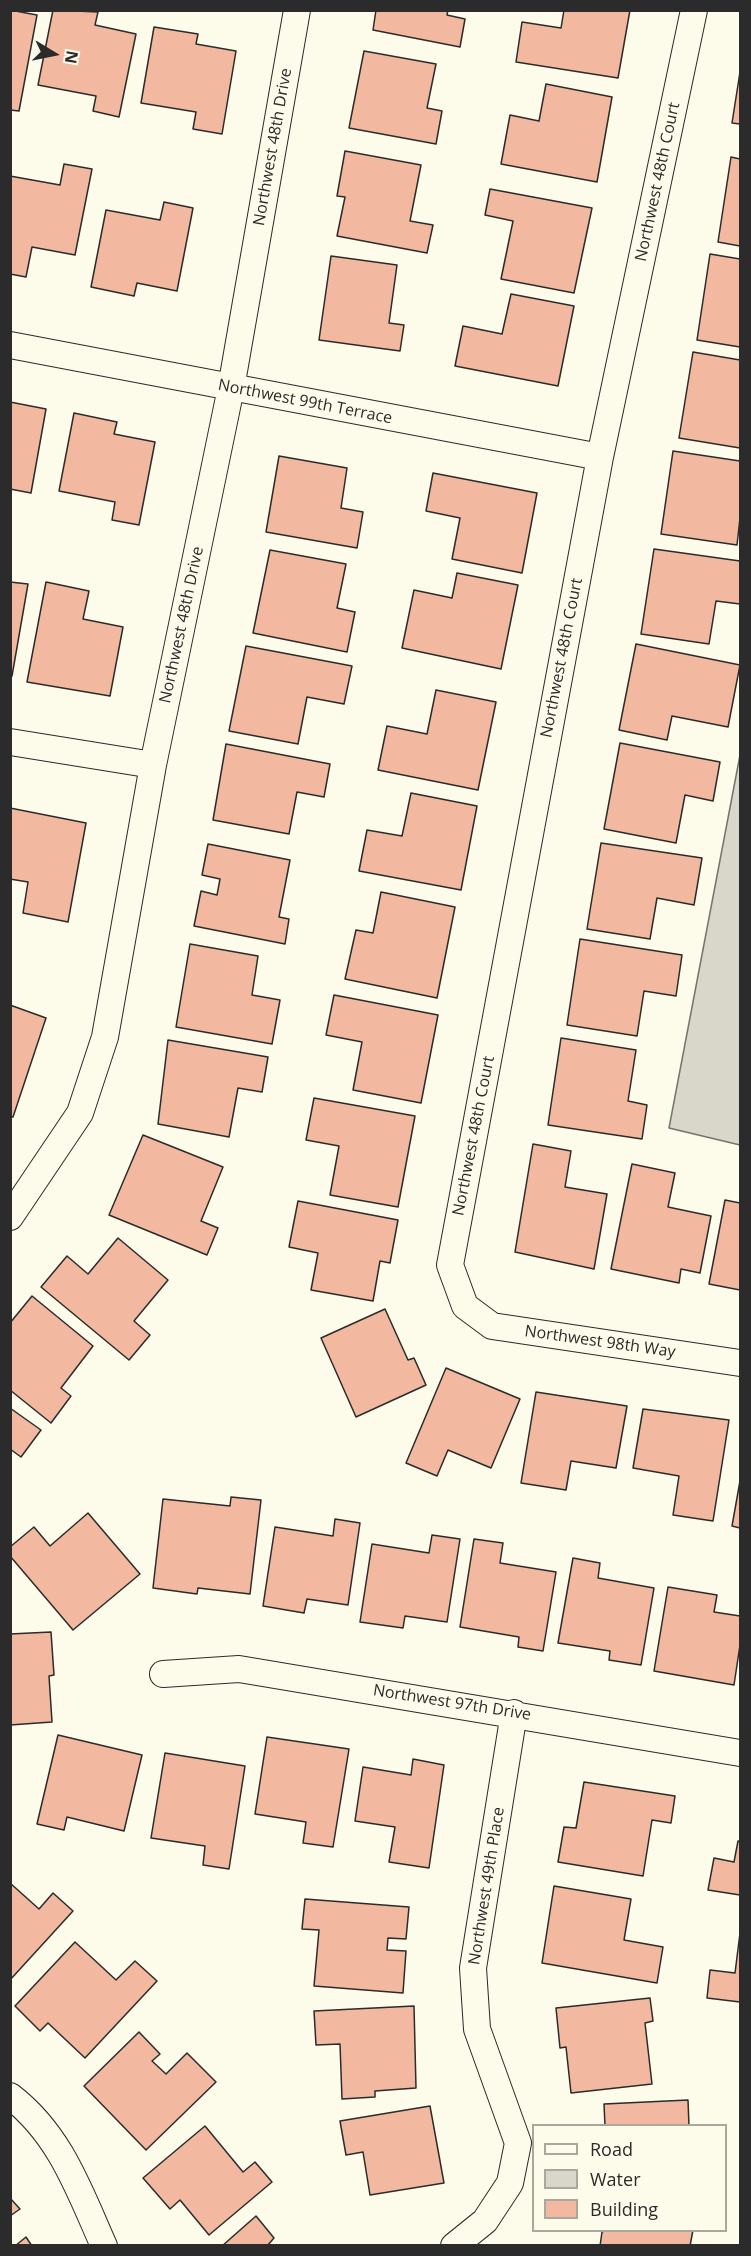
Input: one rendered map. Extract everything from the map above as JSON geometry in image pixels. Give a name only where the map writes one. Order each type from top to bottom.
[{"type":"street","name":"Northwest 48th Drive","points":[[11,1215],[80,1113],[105,1037],[153,765],[231,388],[297,10]]},
{"type":"street","name":"Northwest 48th Court","points":[[465,1306],[450,1265],[600,457],[694,10]]},
{"type":"street","name":"Northwest 99th Terrace","points":[[10,345],[600,457]]},
{"type":"street","points":[[10,742],[153,765]]},
{"type":"street","name":"Northwest 98th Way","points":[[465,1306],[492,1326],[741,1363]]},
{"type":"street","name":"Northwest 97th Drive","points":[[163,1674],[239,1669],[514,1713],[741,1753]]},
{"type":"street","name":"Northwest 49th Place","points":[[454,2246],[485,2221],[510,2183],[518,2143],[477,2030],[473,1968],[514,1713]]},
{"type":"street","points":[[10,2096],[22,2105],[63,2154],[104,2246]]},
{"type":"water","points":[[740,755],[740,1145],[669,1128]]},
{"type":"building","points":[[10,10],[37,15],[19,111],[10,110]]},
{"type":"building","points":[[53,10],[98,12],[95,25],[136,34],[119,117],[93,111],[96,96],[38,85]]},
{"type":"building","points":[[376,10],[448,10],[447,15],[465,19],[460,47],[373,30]]},
{"type":"building","points":[[564,10],[630,10],[618,78],[516,62],[522,22],[561,28]]},
{"type":"building","points":[[154,27],[198,34],[196,44],[236,51],[222,134],[193,129],[196,112],[141,103]]},
{"type":"building","points":[[364,51],[436,64],[427,108],[442,111],[436,144],[349,128]]},
{"type":"building","points":[[740,72],[740,124],[732,123]]},
{"type":"building","points":[[546,84],[612,97],[597,182],[501,164],[510,115],[539,121]]},
{"type":"building","points":[[345,151],[421,165],[410,221],[433,225],[427,253],[337,236],[345,197],[337,196]]},
{"type":"building","points":[[731,157],[740,159],[740,246],[718,242]]},
{"type":"building","points":[[64,164],[92,169],[75,255],[32,247],[26,277],[10,274],[10,176],[60,185]]},
{"type":"building","points":[[490,189],[592,208],[574,293],[501,279],[513,221],[485,215]]},
{"type":"building","points":[[164,202],[193,208],[177,291],[137,283],[134,296],[91,287],[106,210],[160,220]]},
{"type":"building","points":[[710,254],[740,259],[740,347],[697,340]]},
{"type":"building","points":[[331,256],[397,265],[389,323],[404,325],[400,351],[319,340]]},
{"type":"building","points":[[511,294],[574,306],[558,386],[455,366],[463,326],[502,334]]},
{"type":"building","points":[[693,352],[740,360],[740,448],[679,438]]},
{"type":"building","points":[[10,402],[46,409],[31,493],[10,489]]},
{"type":"building","points":[[74,413],[117,422],[114,434],[155,442],[139,525],[112,520],[115,502],[59,491]]},
{"type":"building","points":[[673,451],[740,461],[740,518],[737,545],[661,534]]},
{"type":"building","points":[[279,456],[347,468],[341,508],[363,512],[357,548],[266,532]]},
{"type":"building","points":[[433,473],[537,493],[522,573],[452,559],[460,518],[426,511]]},
{"type":"building","points":[[654,549],[740,561],[740,604],[716,601],[709,644],[641,634]]},
{"type":"building","points":[[270,550],[346,564],[337,608],[355,612],[347,652],[253,633]]},
{"type":"building","points":[[457,573],[518,585],[501,669],[402,648],[414,590],[452,598]]},
{"type":"building","points":[[10,582],[28,584],[12,676],[10,675]]},
{"type":"building","points":[[46,582],[89,591],[83,619],[123,627],[110,696],[27,682]]},
{"type":"building","points":[[636,644],[740,665],[728,727],[672,716],[667,740],[619,730]]},
{"type":"building","points":[[246,646],[352,666],[344,704],[307,697],[298,744],[229,731]]},
{"type":"building","points":[[436,690],[496,702],[478,790],[378,770],[387,726],[427,734]]},
{"type":"building","points":[[620,743],[720,762],[713,801],[685,795],[676,843],[604,829]]},
{"type":"building","points":[[226,744],[330,764],[324,797],[297,792],[289,834],[213,820]]},
{"type":"building","points":[[411,793],[477,806],[461,890],[359,871],[367,830],[402,836]]},
{"type":"building","points":[[10,808],[86,823],[68,922],[23,913],[28,882],[10,879]]},
{"type":"building","points":[[601,843],[702,858],[694,905],[657,898],[650,939],[587,929]]},
{"type":"building","points":[[208,844],[290,860],[279,917],[289,919],[285,944],[194,926],[201,891],[217,895],[220,879],[202,875]]},
{"type":"building","points":[[381,892],[455,907],[437,998],[345,979],[356,930],[373,933]]},
{"type":"building","points":[[580,939],[682,955],[676,996],[644,991],[637,1036],[567,1025]]},
{"type":"building","points":[[190,944],[258,956],[252,995],[280,1000],[272,1044],[176,1027]]},
{"type":"building","points":[[334,995],[438,1015],[421,1103],[353,1090],[362,1042],[326,1035]]},
{"type":"building","points":[[10,1005],[46,1018],[13,1117],[10,1117]]},
{"type":"building","points":[[561,1038],[636,1050],[628,1101],[647,1105],[642,1139],[548,1125]]},
{"type":"building","points":[[168,1040],[268,1057],[262,1092],[238,1088],[229,1137],[158,1124]]},
{"type":"building","points":[[314,1098],[415,1116],[398,1207],[330,1195],[339,1146],[306,1140]]},
{"type":"building","points":[[143,1135],[223,1167],[201,1221],[218,1228],[207,1255],[109,1215]]},
{"type":"building","points":[[533,1144],[571,1151],[565,1187],[607,1194],[594,1269],[515,1252]]},
{"type":"building","points":[[632,1164],[675,1173],[668,1207],[711,1216],[700,1273],[681,1269],[679,1283],[611,1269]]},
{"type":"building","points":[[725,1200],[740,1203],[740,1290],[709,1284]]},
{"type":"building","points":[[298,1201],[398,1220],[390,1263],[380,1261],[373,1301],[311,1290],[318,1253],[289,1247]]},
{"type":"building","points":[[118,1238],[168,1280],[134,1321],[150,1335],[129,1360],[41,1287],[67,1256],[88,1274]]},
{"type":"building","points":[[32,1296],[93,1346],[61,1388],[71,1396],[51,1423],[10,1390],[10,1323]]},
{"type":"building","points":[[385,1309],[408,1360],[414,1358],[426,1385],[356,1417],[321,1338]]},
{"type":"building","points":[[446,1368],[520,1399],[491,1468],[448,1450],[437,1476],[406,1463]]},
{"type":"building","points":[[536,1392],[627,1406],[616,1468],[571,1461],[566,1490],[521,1483]]},
{"type":"building","points":[[10,1408],[41,1430],[21,1457],[10,1449]]},
{"type":"building","points":[[643,1409],[729,1420],[713,1521],[673,1515],[679,1476],[633,1468]]},
{"type":"building","points":[[740,1481],[740,1528],[732,1526]]},
{"type":"building","points":[[231,1497],[261,1500],[250,1594],[198,1588],[197,1594],[153,1588],[163,1499],[230,1506]]},
{"type":"building","points":[[88,1513],[140,1574],[73,1630],[10,1556],[10,1547],[34,1527],[50,1546]]},
{"type":"building","points":[[335,1519],[360,1523],[348,1605],[307,1599],[304,1613],[263,1606],[275,1527],[333,1536]]},
{"type":"building","points":[[432,1535],[460,1539],[447,1622],[405,1616],[403,1628],[360,1622],[372,1544],[429,1553]]},
{"type":"building","points":[[474,1539],[503,1543],[500,1563],[556,1572],[543,1651],[518,1647],[519,1637],[460,1627]]},
{"type":"building","points":[[573,1558],[600,1563],[598,1578],[654,1588],[641,1665],[609,1660],[610,1651],[558,1643]]},
{"type":"building","points":[[668,1587],[717,1595],[714,1612],[740,1616],[740,1645],[734,1685],[654,1671]]},
{"type":"building","points":[[51,1632],[54,1675],[49,1676],[52,1722],[10,1725],[10,1634]]},
{"type":"building","points":[[58,1735],[142,1755],[124,1831],[67,1817],[64,1830],[37,1824]]},
{"type":"building","points":[[267,1737],[349,1749],[333,1847],[303,1843],[306,1822],[255,1814]]},
{"type":"building","points":[[165,1753],[245,1766],[229,1869],[203,1865],[205,1846],[151,1838]]},
{"type":"building","points":[[413,1759],[444,1765],[429,1868],[389,1862],[395,1827],[355,1821],[363,1767],[411,1775]]},
{"type":"building","points":[[584,1782],[675,1796],[671,1823],[652,1820],[643,1876],[558,1862],[564,1827],[576,1828]]},
{"type":"building","points":[[738,1841],[740,1842],[740,1895],[708,1890],[714,1858],[734,1862]]},
{"type":"building","points":[[10,1883],[39,1909],[53,1893],[73,1911],[10,1980]]},
{"type":"building","points":[[554,1886],[631,1899],[624,1940],[663,1947],[657,1983],[542,1963]]},
{"type":"building","points":[[305,1899],[409,1907],[406,1939],[388,1938],[387,1950],[406,1951],[403,1993],[314,1986],[319,1930],[302,1929]]},
{"type":"building","points":[[740,1933],[740,2002],[707,1998],[710,1970],[735,1973]]},
{"type":"building","points":[[75,1942],[116,1980],[135,1961],[157,1981],[85,2058],[48,2023],[40,2031],[15,2006]]},
{"type":"building","points":[[650,1998],[653,2021],[645,2023],[652,2084],[571,2093],[566,2047],[560,2048],[556,2008]]},
{"type":"building","points":[[414,2006],[416,2088],[375,2091],[375,2097],[342,2099],[340,2044],[316,2045],[314,2011]]},
{"type":"building","points":[[139,2032],[160,2054],[152,2061],[166,2074],[187,2053],[216,2082],[146,2150],[84,2086]]},
{"type":"building","points":[[688,2100],[689,2124],[605,2124],[604,2104]]},
{"type":"building","points":[[430,2106],[444,2183],[370,2195],[363,2152],[346,2155],[340,2121]]},
{"type":"building","points":[[205,2126],[243,2172],[255,2162],[272,2182],[209,2235],[180,2200],[170,2209],[143,2178]]},
{"type":"building","points":[[10,2198],[20,2209],[10,2216]]},
{"type":"building","points":[[256,2216],[274,2238],[267,2246],[222,2246]]},
{"type":"building","points":[[602,2232],[693,2232],[690,2246],[600,2246]]},
{"type":"building","points":[[26,2237],[32,2246],[15,2246]]}]
